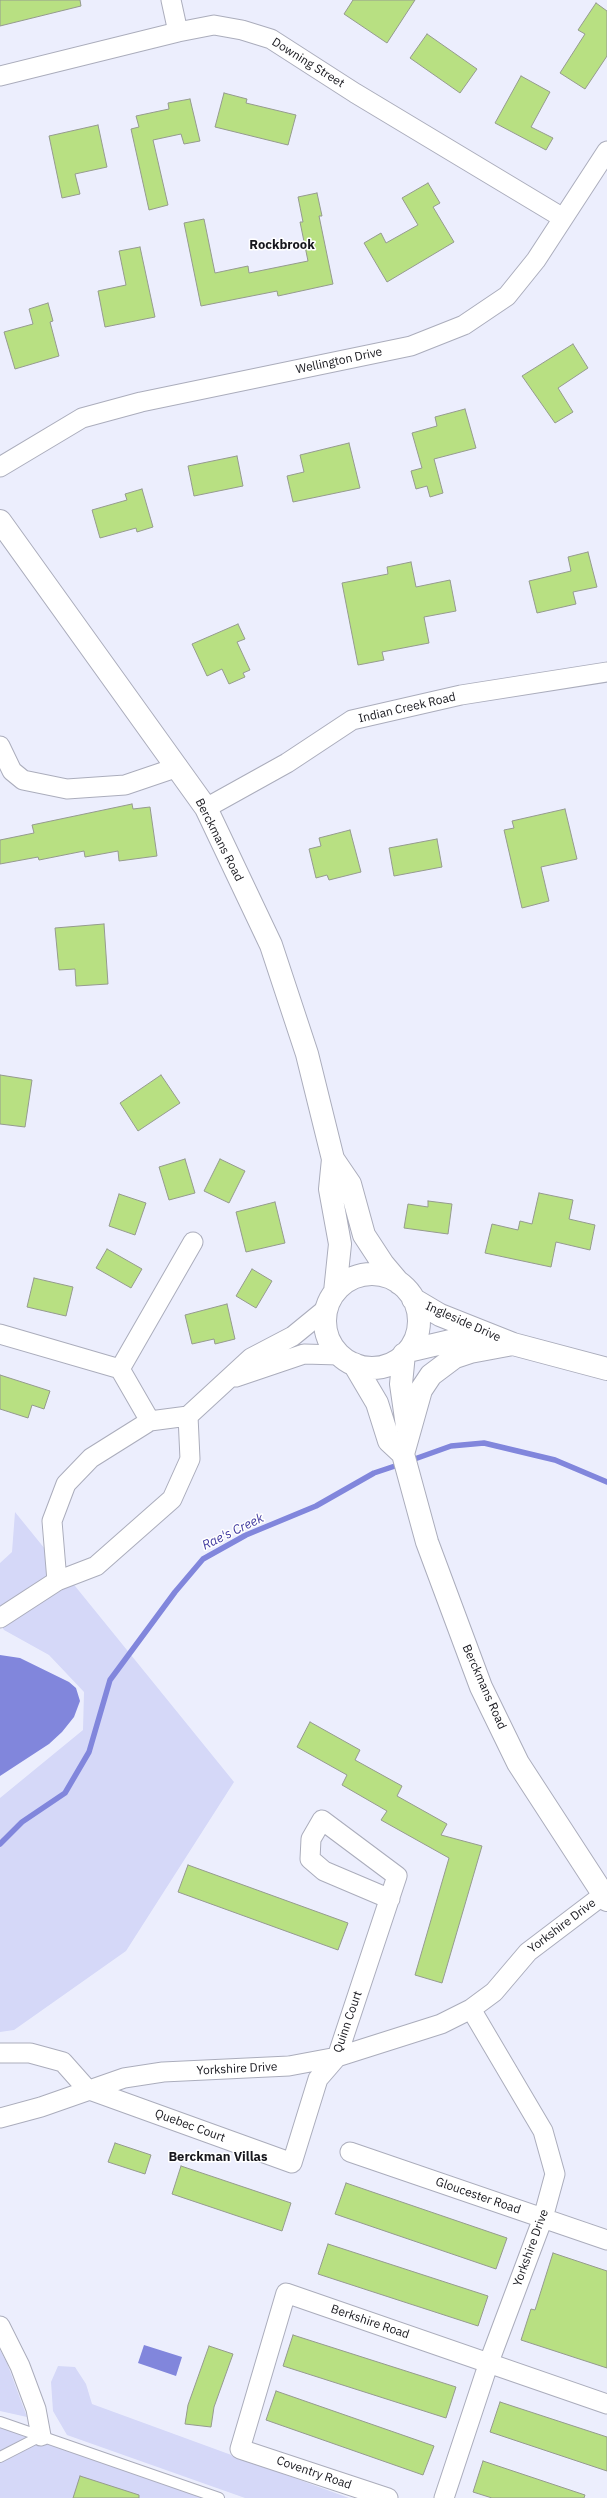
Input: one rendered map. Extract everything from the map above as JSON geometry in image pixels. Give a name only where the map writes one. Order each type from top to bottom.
[{"type":"main road","name":"Berckmans Road","points":[[0,521],[206,808],[270,946],[307,1054],[333,1159],[330,1188],[340,1244],[331,1300]]},
{"type":"main road","name":"Berckmans Road","points":[[333,1159],[350,1184],[364,1235],[383,1264],[399,1283]]},
{"type":"main road","points":[[371,1274],[386,1276],[399,1283],[413,1299],[419,1321],[416,1337],[406,1353],[396,1362],[380,1367],[364,1368],[347,1359],[328,1338],[324,1323],[331,1300],[343,1284],[356,1277],[371,1274]]},
{"type":"main road","name":"Ingleside Drive","points":[[413,1299],[440,1315],[513,1344],[607,1369]]},
{"type":"main road","name":"Ingleside Drive","points":[[406,1353],[459,1339],[513,1344]]},
{"type":"main road","points":[[406,1446],[421,1390],[431,1375],[441,1366],[470,1352],[513,1344]]},
{"type":"main road","name":"Berckmans Road","points":[[406,1353],[401,1384],[406,1446],[427,1542],[481,1687],[518,1763],[605,1898]]},
{"type":"main road","name":"Berckmans Road","points":[[347,1359],[377,1403],[390,1441],[406,1446]]},
{"type":"street","points":[[171,0],[178,32]]},
{"type":"street","name":"Downing Street","points":[[0,76],[178,32],[214,25],[242,30],[271,39],[355,93],[562,218]]},
{"type":"street","name":"Wellington Drive","points":[[0,467],[82,418],[141,402],[411,346],[464,326],[507,296],[536,260],[607,151]]},
{"type":"street","name":"Indian Creek Road","points":[[206,808],[287,763],[352,720],[461,695],[607,672]]},
{"type":"street","points":[[0,746],[12,771],[23,780],[67,789],[125,785],[178,767]]},
{"type":"street","points":[[120,1369],[193,1242]]},
{"type":"street","points":[[57,1581],[52,1521],[66,1484],[91,1458],[150,1421],[188,1416],[251,1358],[293,1336],[331,1300]]},
{"type":"street","points":[[0,1334],[120,1369],[150,1421]]},
{"type":"street","points":[[231,1378],[304,1354],[347,1359]]},
{"type":"street","points":[[0,1618],[57,1581],[96,1566],[172,1499],[190,1459],[188,1416]]},
{"type":"street","name":"Quinn Court","points":[[292,2163],[318,2079],[336,2057],[390,1899],[397,1876],[322,1820],[311,1839],[310,1859],[324,1870],[390,1899]]},
{"type":"street","name":"Yorkshire Drive","points":[[0,2118],[41,2107],[87,2089],[124,2078],[163,2072],[289,2066],[336,2057],[441,2024],[471,2009],[494,1992],[528,1952],[605,1898]]},
{"type":"street","name":"Yorkshire Drive","points":[[444,2498],[489,2362],[543,2218],[555,2174],[543,2130],[471,2009]]},
{"type":"street","points":[[0,2053],[30,2053],[63,2062],[87,2089]]},
{"type":"street","name":"Quebec Court","points":[[87,2089],[292,2163]]},
{"type":"street","name":"Gloucester Road","points":[[350,2152],[607,2240]]},
{"type":"street","name":"Berkshire Road","points":[[240,2449],[286,2293],[607,2404]]},
{"type":"street","points":[[0,2326],[20,2366],[36,2409],[41,2436]]},
{"type":"street","name":"Coventry Road","points":[[240,2449],[388,2498]]},
{"type":"lane","points":[[0,2422],[219,2498]]},
{"type":"lane","points":[[0,2457],[41,2436]]},
{"type":"shaded area","points":[[15,1512],[234,1782],[126,1951],[14,2030],[0,2032],[0,1798],[83,1730],[84,1692],[49,1655],[4,1630],[0,1624],[0,1563],[12,1552]]},
{"type":"shaded area","points":[[0,2350],[7,2363],[27,2417],[0,2411]]},
{"type":"shaded area","points":[[58,2366],[75,2367],[86,2384],[92,2404],[349,2498],[245,2498],[67,2435],[53,2411],[51,2382]]},
{"type":"shaded area","points":[[0,2423],[210,2498],[0,2498]]},
{"type":"water","points":[[0,1655],[20,1658],[69,1682],[76,1688],[80,1701],[74,1717],[62,1732],[49,1744],[0,1776]]},
{"type":"water","points":[[144,2345],[182,2357],[176,2376],[138,2363]]},
{"type":"building","points":[[0,0],[80,0],[81,6],[0,26]]},
{"type":"building","points":[[353,0],[415,0],[387,43],[344,14]]},
{"type":"building","points":[[596,3],[607,11],[607,56],[585,89],[560,73],[585,34],[578,30]]},
{"type":"building","points":[[427,34],[477,69],[460,93],[410,58]]},
{"type":"building","points":[[521,76],[550,92],[531,127],[553,138],[546,150],[495,123]]},
{"type":"building","points":[[224,93],[247,99],[246,103],[296,115],[288,145],[215,127]]},
{"type":"building","points":[[190,99],[200,141],[184,144],[181,134],[153,140],[168,205],[149,210],[131,129],[139,127],[136,116],[169,109],[168,103]]},
{"type":"building","points":[[98,125],[107,167],[75,174],[80,194],[62,198],[49,136]]},
{"type":"building","points":[[428,183],[440,203],[433,207],[454,242],[387,282],[364,243],[381,233],[386,243],[418,225],[402,198]]},
{"type":"building","points":[[317,193],[322,216],[319,216],[333,284],[278,296],[277,291],[201,306],[184,223],[204,219],[215,273],[248,266],[249,273],[308,261],[300,222],[303,222],[298,197]]},
{"type":"building","points":[[140,247],[155,317],[105,327],[98,291],[126,285],[119,251]]},
{"type":"building","points":[[48,303],[53,321],[50,322],[59,356],[15,369],[4,332],[33,324],[29,309]]},
{"type":"building","points":[[573,344],[588,368],[558,388],[573,412],[555,423],[522,376]]},
{"type":"building","points":[[465,409],[476,448],[434,459],[443,493],[430,497],[427,486],[416,489],[411,471],[422,468],[412,433],[437,426],[435,417]]},
{"type":"building","points":[[349,443],[360,488],[293,502],[287,476],[304,472],[300,455]]},
{"type":"building","points":[[237,456],[243,486],[194,496],[188,466]]},
{"type":"building","points":[[142,489],[153,527],[137,532],[136,528],[100,538],[92,510],[127,500],[125,494]]},
{"type":"building","points":[[588,552],[597,587],[573,592],[576,604],[537,613],[529,581],[571,571],[568,557]]},
{"type":"building","points":[[411,562],[416,587],[450,580],[456,611],[424,617],[429,643],[382,652],[384,660],[358,665],[342,583],[388,574],[387,567]]},
{"type":"building","points":[[238,624],[245,639],[237,642],[250,670],[243,673],[245,677],[229,684],[222,669],[207,676],[192,644]]},
{"type":"building","points":[[132,804],[133,809],[150,807],[157,856],[119,861],[118,851],[85,857],[84,851],[39,860],[38,857],[0,864],[0,840],[34,833],[32,825]]},
{"type":"building","points":[[565,809],[577,859],[541,867],[549,901],[522,908],[504,830],[514,828],[512,821]]},
{"type":"building","points":[[350,830],[361,872],[329,880],[327,875],[316,878],[309,849],[321,846],[319,838]]},
{"type":"building","points":[[437,839],[442,867],[394,876],[389,848]]},
{"type":"building","points":[[104,924],[108,984],[76,986],[75,969],[59,970],[55,928]]},
{"type":"building","points":[[0,1075],[32,1080],[25,1127],[0,1124]]},
{"type":"building","points":[[161,1075],[180,1103],[138,1131],[120,1103]]},
{"type":"building","points":[[185,1159],[195,1193],[169,1200],[159,1167]]},
{"type":"building","points":[[220,1159],[245,1171],[229,1203],[204,1191]]},
{"type":"building","points":[[539,1193],[573,1200],[569,1219],[595,1225],[590,1250],[556,1242],[551,1267],[485,1253],[492,1224],[518,1230],[520,1221],[532,1224]]},
{"type":"building","points":[[119,1194],[146,1203],[135,1235],[109,1226]]},
{"type":"building","points":[[428,1201],[452,1204],[448,1234],[404,1228],[408,1204],[428,1207]]},
{"type":"building","points":[[275,1202],[285,1243],[246,1252],[236,1212]]},
{"type":"building","points":[[107,1249],[142,1269],[131,1288],[96,1268]]},
{"type":"building","points":[[252,1269],[272,1281],[256,1308],[236,1296]]},
{"type":"building","points":[[34,1278],[73,1287],[66,1316],[27,1307]]},
{"type":"building","points":[[227,1304],[235,1339],[215,1344],[214,1339],[192,1344],[185,1315]]},
{"type":"building","points":[[0,1375],[50,1391],[44,1409],[32,1405],[28,1418],[0,1409]]},
{"type":"building","points":[[310,1722],[360,1750],[355,1760],[402,1786],[397,1796],[447,1824],[441,1835],[482,1846],[442,1983],[415,1975],[449,1858],[381,1820],[387,1811],[342,1785],[347,1775],[297,1747]]},
{"type":"building","points":[[188,1865],[348,1923],[338,1950],[178,1892]]},
{"type":"building","points":[[115,2143],[151,2155],[145,2174],[108,2162]]},
{"type":"building","points":[[181,2166],[291,2203],[282,2231],[172,2194]]},
{"type":"building","points":[[346,2183],[507,2238],[496,2269],[335,2214]]},
{"type":"building","points":[[328,2244],[488,2296],[478,2326],[318,2274]]},
{"type":"building","points":[[553,2253],[607,2271],[607,2368],[521,2340],[531,2309],[535,2310]]},
{"type":"building","points":[[293,2335],[456,2387],[446,2418],[283,2366]]},
{"type":"building","points":[[209,2346],[233,2354],[214,2407],[211,2427],[185,2424],[188,2405]]},
{"type":"building","points":[[276,2391],[434,2446],[423,2475],[266,2420]]},
{"type":"building","points":[[500,2402],[607,2437],[607,2471],[490,2432]]},
{"type":"building","points":[[483,2461],[585,2495],[584,2498],[492,2498],[473,2492]]},
{"type":"building","points":[[80,2476],[139,2495],[139,2498],[73,2498]]},
{"type":"waterway","name":"Rae's Creek","points":[[409,1461],[451,1446],[484,1443],[555,1460],[607,1482]]},
{"type":"waterway","name":"Rae's Creek","points":[[0,1844],[22,1822],[65,1793],[89,1752],[110,1680],[175,1592],[203,1559],[246,1535],[316,1506],[374,1473],[401,1464]]},
{"type":"district","name":"Rockbrook","points":[[282,245]]},
{"type":"district","name":"Berckman Villas","points":[[218,2157]]}]
